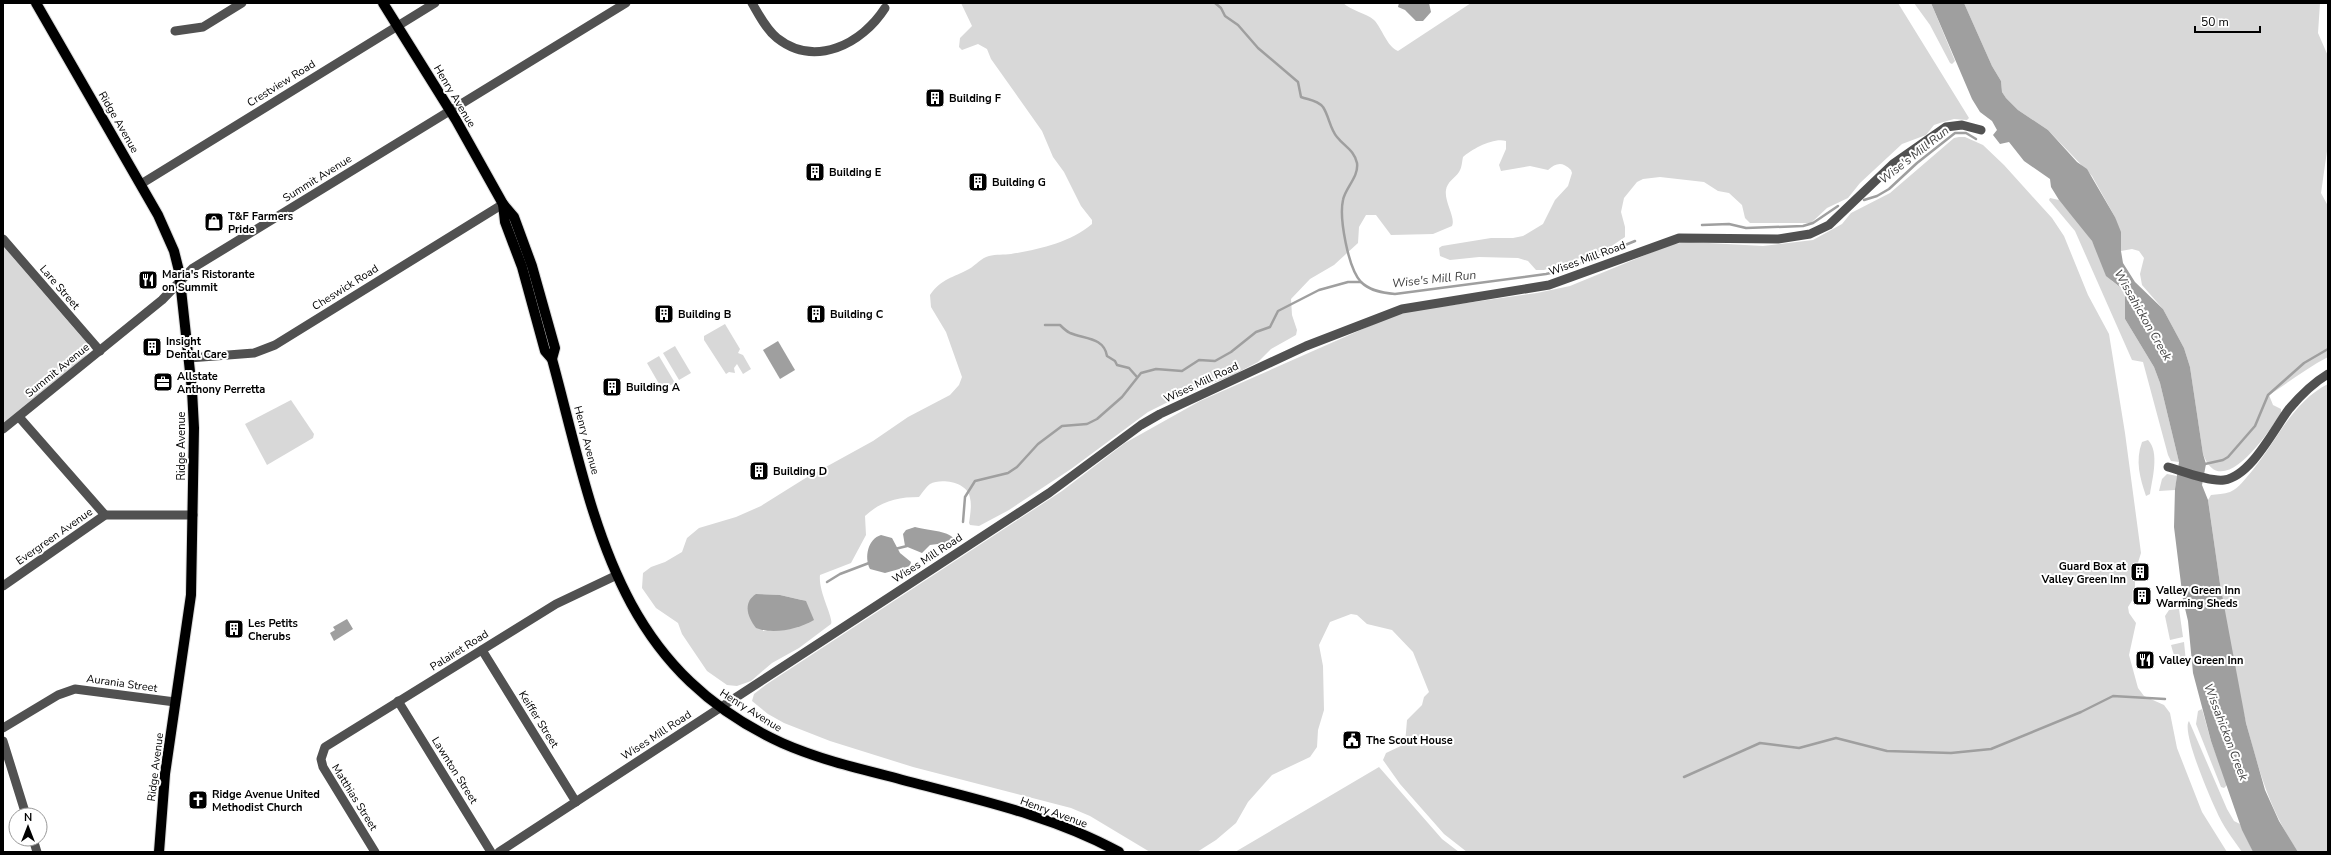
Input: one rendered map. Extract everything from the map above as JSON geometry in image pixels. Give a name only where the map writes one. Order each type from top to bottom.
[{"type":"main road","name":"Ridge Avenue","points":[[36,3],[141,184],[170,242],[181,281],[194,412],[191,595],[164,786],[159,852]]},
{"type":"main road","name":"Henry Avenue","points":[[383,3],[450,110],[503,204],[505,222],[522,267],[545,351],[552,359],[602,540],[615,576],[637,617],[654,642],[692,684],[721,708],[763,734],[818,757],[1025,814],[1080,834],[1119,852]]},
{"type":"street","points":[[175,31],[203,27],[242,3]]},
{"type":"street","name":"Crestview Road","points":[[141,184],[435,3]]},
{"type":"street","name":"Summit Avenue","points":[[3,429],[100,352],[162,300],[193,268],[626,3]]},
{"type":"street","points":[[752,3],[767,28],[776,37],[796,49],[812,52],[836,49],[849,43],[868,29],[885,8]]},
{"type":"street","name":"Wises Mill Road","points":[[499,852],[1048,493],[1150,420],[1292,352],[1402,309],[1549,285],[1679,238],[1778,239],[1810,234],[1829,225],[1893,164],[1934,138],[1946,127],[1962,125],[1982,130]]},
{"type":"street","name":"Cheswick Road","points":[[189,358],[254,353],[275,345],[503,204]]},
{"type":"street","name":"Lare Street","points":[[3,239],[100,352]]},
{"type":"street","points":[[2168,468],[2215,480],[2228,479],[2249,464],[2263,448],[2296,401],[2328,374]]},
{"type":"street","points":[[19,417],[105,515]]},
{"type":"street","name":"Evergreen Avenue","points":[[3,586],[105,515],[193,515]]},
{"type":"street","name":"Palairet Road","points":[[322,754],[329,744],[566,598],[615,576]]},
{"type":"street","name":"Keiffer Street","points":[[482,650],[576,802]]},
{"type":"street","name":"Aurania Street","points":[[3,728],[58,695],[75,689],[175,702]]},
{"type":"street","name":"Lawnton Street","points":[[398,701],[491,852]]},
{"type":"street","points":[[3,741],[24,807]]},
{"type":"street","name":"Matthias Street","points":[[322,754],[323,767],[375,852]]},
{"type":"shaded area","points":[[961,3],[1343,3],[1374,20],[1391,46],[1398,51],[1471,3],[1898,3],[1969,118],[1967,120],[1954,119],[1934,125],[1926,135],[1902,144],[1860,183],[1848,198],[1827,208],[1811,223],[1750,223],[1745,218],[1742,205],[1729,193],[1718,191],[1704,182],[1660,177],[1643,179],[1637,182],[1624,198],[1621,212],[1625,227],[1625,237],[1607,249],[1544,270],[1536,270],[1528,261],[1518,258],[1479,257],[1450,260],[1440,256],[1439,248],[1442,246],[1491,238],[1513,238],[1523,236],[1543,224],[1555,200],[1568,186],[1572,173],[1571,170],[1565,165],[1559,164],[1548,170],[1530,166],[1501,171],[1499,165],[1506,149],[1506,141],[1501,140],[1483,144],[1463,157],[1460,170],[1449,182],[1447,187],[1446,195],[1453,223],[1452,226],[1433,234],[1391,235],[1376,215],[1366,215],[1359,227],[1358,243],[1334,265],[1310,279],[1291,299],[1292,315],[1297,330],[1296,335],[1271,349],[1258,362],[1231,376],[1178,397],[1148,412],[1071,469],[1009,510],[979,526],[970,525],[969,523],[971,504],[968,493],[964,488],[953,483],[941,481],[930,484],[919,497],[890,501],[871,511],[865,516],[866,535],[851,563],[820,575],[821,589],[830,616],[831,624],[799,648],[772,663],[751,681],[737,686],[727,685],[707,671],[682,634],[678,623],[656,608],[642,588],[643,573],[651,567],[665,562],[682,552],[687,538],[699,528],[736,517],[761,506],[804,479],[873,441],[908,417],[950,395],[959,385],[962,377],[946,332],[931,307],[930,295],[934,289],[948,279],[969,269],[986,257],[1022,252],[1064,241],[1083,231],[1092,224],[1092,220],[1081,206],[1064,172],[1053,157],[1042,131],[991,59],[987,49],[978,44],[962,50],[959,47],[960,38],[972,26]],"holes":[[[756,594],[780,595],[802,600],[789,628],[763,631]]]},
{"type":"shaded area","points":[[1914,3],[1931,3],[1955,61],[1952,64],[1950,63],[1930,25]]},
{"type":"shaded area","points":[[1964,3],[2320,3],[2318,33],[2328,56],[2328,144],[2321,193],[2328,206],[2328,357],[2305,370],[2269,395],[2273,405],[2281,409],[2281,413],[2256,448],[2232,468],[2221,471],[2211,467],[2203,454],[2190,367],[2184,348],[2163,309],[2142,285],[2140,274],[2144,258],[2139,251],[2132,249],[2121,251],[2115,217],[2092,176],[2048,130],[2018,110],[2006,98],[2002,92],[2001,81],[1992,66]]},
{"type":"shaded area","points":[[1965,137],[1983,145],[2004,165],[2052,218],[2064,236],[2088,295],[2109,334],[2125,433],[2141,553],[2135,572],[2135,596],[2128,607],[2129,613],[2136,623],[2129,655],[2138,688],[2144,696],[2164,705],[2170,713],[2177,748],[2202,812],[2227,852],[1467,852],[1444,834],[1400,784],[1383,760],[1386,753],[1405,744],[1407,720],[1422,705],[1424,697],[1429,692],[1413,652],[1392,630],[1367,624],[1357,615],[1351,614],[1330,622],[1319,645],[1323,666],[1324,710],[1318,730],[1317,747],[1310,757],[1272,775],[1248,802],[1236,823],[1216,840],[1197,852],[1150,852],[1090,816],[1071,808],[913,767],[830,741],[784,723],[768,714],[752,701],[754,694],[767,684],[1062,491],[1125,443],[1200,401],[1390,317],[1410,311],[1537,293],[1570,286],[1672,244],[1690,242],[1763,246],[1813,240],[1842,224],[1851,213],[1890,193],[1954,138]]},
{"type":"shaded area","points":[[2050,198],[2059,200],[2082,227],[2092,241],[2112,281],[2125,291],[2125,319],[2154,367],[2160,383],[2179,462],[2171,461],[2168,455],[2143,362],[2132,360],[2075,231],[2049,200]]},
{"type":"shaded area","points":[[3,246],[86,342],[88,350],[82,360],[3,424]]},
{"type":"shaded area","points":[[725,324],[740,349],[738,353],[743,355],[751,369],[743,374],[737,364],[734,368],[735,373],[729,372],[726,374],[704,340],[704,336]]},
{"type":"shaded area","points":[[675,346],[691,373],[679,380],[663,353]]},
{"type":"shaded area","points":[[659,356],[675,383],[662,389],[647,363]]},
{"type":"shaded area","points":[[2328,384],[2328,852],[2298,852],[2275,812],[2255,757],[2243,712],[2226,622],[2208,500],[2211,495],[2230,492],[2239,486],[2252,471],[2286,423],[2304,401]]},
{"type":"shaded area","points":[[291,400],[314,434],[313,438],[267,465],[245,424]]},
{"type":"shaded area","points":[[2148,440],[2152,445],[2154,452],[2154,466],[2150,494],[2146,496],[2140,476],[2139,456],[2142,442]]},
{"type":"shaded area","points":[[2167,474],[2177,476],[2175,490],[2159,491],[2162,479]]},
{"type":"shaded area","points":[[2179,609],[2183,637],[2170,640],[2165,616],[2169,610]]},
{"type":"shaded area","points":[[2184,642],[2186,662],[2182,663],[2175,659],[2171,645]]},
{"type":"shaded area","points":[[2202,709],[2211,741],[2226,781],[2227,785],[2224,788],[2221,787],[2196,724],[2198,711]]},
{"type":"shaded area","points":[[2189,721],[2227,809],[2234,821],[2240,824],[2253,852],[2242,852],[2218,816],[2192,750],[2189,737]]},
{"type":"shaded area","points":[[1379,767],[1442,839],[1459,852],[1235,852]]},
{"type":"water","points":[[1399,3],[1429,3],[1431,12],[1423,21],[1416,21],[1405,10],[1398,7]]},
{"type":"water","name":"Wissahickon Creek","points":[[1931,3],[1964,3],[1992,66],[2001,81],[2002,92],[2006,98],[2018,110],[2048,130],[2077,162],[2087,169],[2115,217],[2121,232],[2121,251],[2123,263],[2135,282],[2163,309],[2184,348],[2190,367],[2203,454],[2206,464],[2202,485],[2208,500],[2220,584],[2246,723],[2265,790],[2279,821],[2298,852],[2253,852],[2242,830],[2211,741],[2193,673],[2188,621],[2183,600],[2174,527],[2175,489],[2179,462],[2160,383],[2154,367],[2125,319],[2125,291],[2106,276],[2092,241],[2059,200],[2051,187],[2050,179],[2024,161],[2009,142],[2000,144],[1993,135],[1997,130],[1992,121],[1980,112],[1972,99]]},
{"type":"water","points":[[778,341],[795,370],[780,379],[763,350]]},
{"type":"water","points":[[915,527],[942,532],[953,538],[945,543],[930,545],[922,553],[905,546],[903,534],[906,530]]},
{"type":"water","points":[[881,535],[892,538],[900,553],[911,562],[910,566],[885,573],[870,569],[867,559],[868,549],[873,540]]},
{"type":"water","points":[[756,594],[780,595],[806,601],[814,620],[801,626],[786,630],[770,631],[756,628],[749,615],[748,606],[749,602]]},
{"type":"water","points":[[347,619],[353,629],[334,641],[330,633],[335,630],[333,627]]},
{"type":"waterway","name":"Wise's Mill Run","points":[[1215,3],[1221,8],[1225,16],[1238,25],[1258,48],[1298,82],[1301,97],[1316,102],[1323,107],[1335,134],[1354,155],[1357,168],[1354,178],[1344,196],[1342,218],[1352,266],[1361,282],[1368,288],[1395,294],[1546,274],[1564,270],[1635,241]]},
{"type":"waterway","name":"Wise's Mill Run","points":[[1864,200],[1877,196],[1889,189],[1917,163],[1955,133],[1966,133],[1976,139]]},
{"type":"waterway","name":"Wise's Mill Run","points":[[1702,225],[1729,224],[1746,228],[1803,226],[1813,223],[1838,206]]},
{"type":"waterway","points":[[963,522],[965,497],[975,481],[1008,473],[1017,467],[1038,444],[1062,426],[1087,424],[1097,419],[1122,397],[1141,373],[1156,369],[1182,371],[1199,360],[1215,361],[1231,352],[1256,332],[1270,327],[1278,311],[1319,290],[1348,282],[1361,282]]},
{"type":"waterway","points":[[1045,325],[1060,325],[1070,333],[1098,342],[1102,345],[1107,356],[1115,361],[1117,365],[1129,368],[1137,377]]},
{"type":"waterway","points":[[2205,464],[2223,460],[2228,457],[2255,426],[2268,395],[2304,363],[2328,349]]},
{"type":"waterway","points":[[895,549],[907,546]]},
{"type":"waterway","points":[[827,582],[840,574],[869,563]]},
{"type":"waterway","points":[[1684,777],[1760,743],[1799,748],[1836,738],[1887,751],[1951,753],[1991,749],[2081,712],[2113,696],[2165,699]]},
{"type":"place","name":"Building F","points":[[935,98]]},
{"type":"place","name":"Building E","points":[[815,172]]},
{"type":"place","name":"Building G","points":[[978,182]]},
{"type":"place","name":"T&F Farmers Pride","points":[[214,222]]},
{"type":"place","name":"Maria's Ristorante on Summit","points":[[148,280]]},
{"type":"place","name":"Building B","points":[[664,314]]},
{"type":"place","name":"Building C","points":[[816,314]]},
{"type":"place","name":"Insight Dental Care","points":[[152,347]]},
{"type":"place","name":"Allstate Anthony Perretta","points":[[163,382]]},
{"type":"place","name":"Building A","points":[[612,387]]},
{"type":"place","name":"Building D","points":[[759,471]]},
{"type":"place","name":"Guard Box at Valley Green Inn","points":[[2140,572]]},
{"type":"place","name":"Valley Green Inn Warming Sheds","points":[[2142,596]]},
{"type":"place","name":"Les Petits Cherubs","points":[[234,629]]},
{"type":"place","name":"Valley Green Inn","points":[[2145,660]]},
{"type":"place","name":"The Scout House","points":[[1352,740]]},
{"type":"place","name":"Ridge Avenue United Methodist Church","points":[[198,800]]}]
